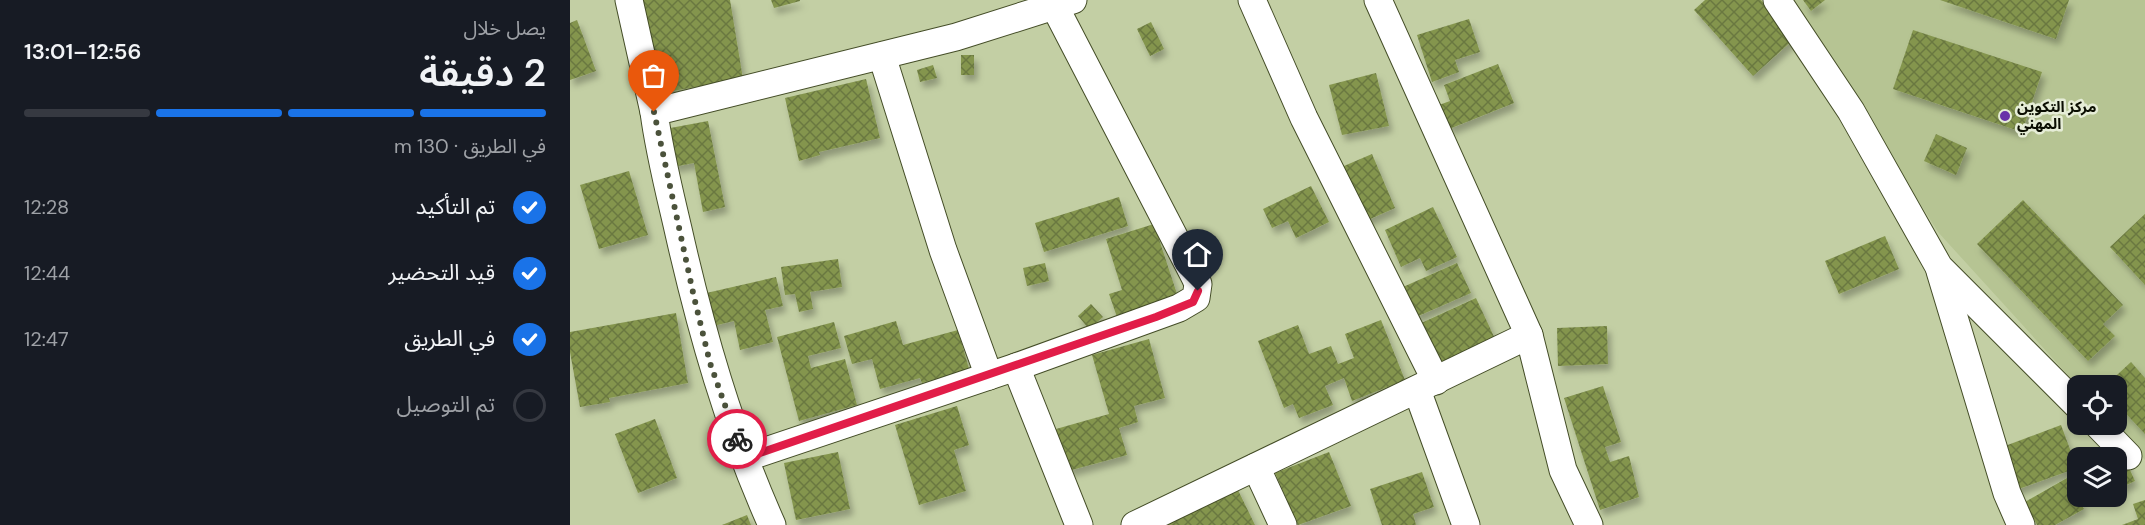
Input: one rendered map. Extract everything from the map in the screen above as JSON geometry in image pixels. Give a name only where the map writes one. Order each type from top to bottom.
[{"type":"street","points":[[629,0],[688,275],[710,363],[772,525]]},
{"type":"street","points":[[1252,0],[1426,386],[1466,525]]},
{"type":"street","points":[[1378,0],[1529,335],[1563,470],[1589,525]]},
{"type":"street","points":[[1777,0],[1851,111],[1939,267],[2007,493],[2021,525]]},
{"type":"street","points":[[654,112],[882,56],[1064,4],[1195,277],[1198,291],[1193,302],[1179,308],[1016,367],[745,458]]},
{"type":"street","points":[[882,56],[936,227],[989,376]]},
{"type":"street","points":[[1939,267],[2067,394]]},
{"type":"street","points":[[1135,525],[1529,335]]},
{"type":"street","points":[[1016,367],[1079,525]]},
{"type":"street","points":[[2108,435],[2128,456]]},
{"type":"street","points":[[1256,467],[1283,525]]},
{"type":"shaded area","name":"مركز التكوين المهني","points":[[1792,0],[2145,0],[2145,460],[2122,435],[2127,435],[2127,375],[2068,375],[1938,232]]},
{"type":"building","points":[[639,0],[730,0],[743,79],[655,94]]},
{"type":"building","points":[[771,0],[800,0],[800,1],[774,8]]},
{"type":"building","points":[[1705,0],[1761,0],[1795,38],[1753,76],[1694,10]]},
{"type":"building","points":[[1803,0],[1825,0],[1811,11]]},
{"type":"building","points":[[1940,0],[2069,0],[2056,39]]},
{"type":"building","points":[[1469,19],[1480,52],[1455,60],[1459,72],[1432,82],[1417,35]]},
{"type":"building","points":[[577,20],[596,71],[570,80],[570,23]]},
{"type":"building","points":[[1151,22],[1164,49],[1150,56],[1137,29]]},
{"type":"building","points":[[1913,30],[2042,72],[2022,132],[1893,89]]},
{"type":"building","points":[[961,55],[974,55],[974,75],[961,75]]},
{"type":"building","points":[[1498,64],[1514,103],[1449,129],[1439,105],[1450,101],[1444,85]]},
{"type":"building","points":[[933,65],[937,78],[920,82],[917,70]]},
{"type":"building","points":[[1376,73],[1389,126],[1342,135],[1329,85]]},
{"type":"building","points":[[866,79],[880,138],[819,152],[820,155],[799,161],[785,98]]},
{"type":"building","points":[[708,121],[725,207],[703,212],[694,163],[673,167],[665,129]]},
{"type":"building","points":[[1936,134],[1967,148],[1956,175],[1924,161]]},
{"type":"building","points":[[1372,154],[1395,208],[1361,223],[1337,169]]},
{"type":"building","points":[[629,171],[648,235],[599,249],[580,185]]},
{"type":"building","points":[[1311,186],[1329,222],[1296,238],[1288,221],[1272,228],[1263,209]]},
{"type":"building","points":[[1119,197],[1128,226],[1044,252],[1035,223]]},
{"type":"building","points":[[2023,200],[2123,305],[2103,324],[2115,336],[2088,361],[1977,244]]},
{"type":"building","points":[[1433,207],[1457,257],[1426,271],[1420,258],[1401,267],[1385,230]]},
{"type":"building","points":[[2145,214],[2145,285],[2110,247]]},
{"type":"building","points":[[1154,224],[1178,297],[1117,317],[1109,294],[1122,290],[1106,239]]},
{"type":"building","points":[[1885,236],[1899,269],[1839,294],[1825,261]]},
{"type":"building","points":[[838,259],[842,287],[810,292],[813,309],[799,312],[795,294],[785,295],[781,267]]},
{"type":"building","points":[[1045,263],[1049,281],[1027,286],[1023,268]]},
{"type":"building","points":[[1457,263],[1471,293],[1416,317],[1403,287]]},
{"type":"building","points":[[776,277],[783,306],[765,310],[773,342],[740,350],[734,321],[709,327],[702,294]]},
{"type":"building","points":[[1476,298],[1497,343],[1438,370],[1417,325]]},
{"type":"building","points":[[1091,304],[1103,317],[1089,329],[1078,316]]},
{"type":"building","points":[[676,313],[688,383],[609,398],[610,402],[580,407],[570,352],[570,332]]},
{"type":"building","points":[[1381,320],[1405,380],[1352,401],[1344,378],[1325,386],[1333,405],[1299,418],[1293,404],[1284,408],[1258,341],[1298,325],[1309,354],[1331,346],[1338,364],[1354,358],[1345,334]]},
{"type":"building","points":[[896,321],[903,345],[958,330],[969,369],[922,383],[920,378],[880,389],[872,359],[852,364],[844,336]]},
{"type":"building","points":[[834,322],[841,348],[808,356],[811,368],[845,359],[857,405],[799,421],[777,337]]},
{"type":"building","points":[[1607,326],[1608,364],[1558,366],[1557,328]]},
{"type":"building","points":[[1149,339],[1165,398],[1134,406],[1138,422],[1119,428],[1127,455],[1068,471],[1056,429],[1109,414],[1092,355]]},
{"type":"building","points":[[2131,362],[2145,378],[2145,434],[2127,415],[2127,375],[2117,375]]},
{"type":"building","points":[[1603,386],[1621,442],[1605,447],[1610,462],[1629,456],[1639,497],[1600,510],[1564,398]]},
{"type":"building","points":[[957,406],[969,445],[954,450],[966,491],[919,505],[895,425]]},
{"type":"building","points":[[655,419],[677,478],[638,493],[615,434]]},
{"type":"building","points":[[2061,425],[2069,447],[2067,447],[2067,472],[2013,491],[1997,449]]},
{"type":"building","points":[[838,452],[850,509],[796,520],[784,463]]},
{"type":"building","points":[[1329,452],[1351,506],[1298,525],[1275,473]]},
{"type":"building","points":[[2127,463],[2135,481],[2127,485]]},
{"type":"building","points":[[1422,472],[1434,507],[1413,514],[1416,525],[1382,525],[1370,489]]},
{"type":"building","points":[[2067,478],[2067,507],[2083,507],[2084,509],[2055,525],[2037,525],[2025,502]]},
{"type":"building","points":[[1236,486],[1255,525],[1166,525]]},
{"type":"building","points":[[2145,500],[2145,525],[2122,525],[2138,519],[2133,504]]},
{"type":"building","points":[[747,515],[751,525],[722,525]]},
{"type":"way so far","points":[[654,112],[688,275],[710,363],[737,439]]},
{"type":"place","name":"مركز التكوين المهني","points":[[2005,116]]},
{"type":"route","points":[[737,439],[745,458],[1016,367],[1156,317],[1193,302],[1198,291]]}]
